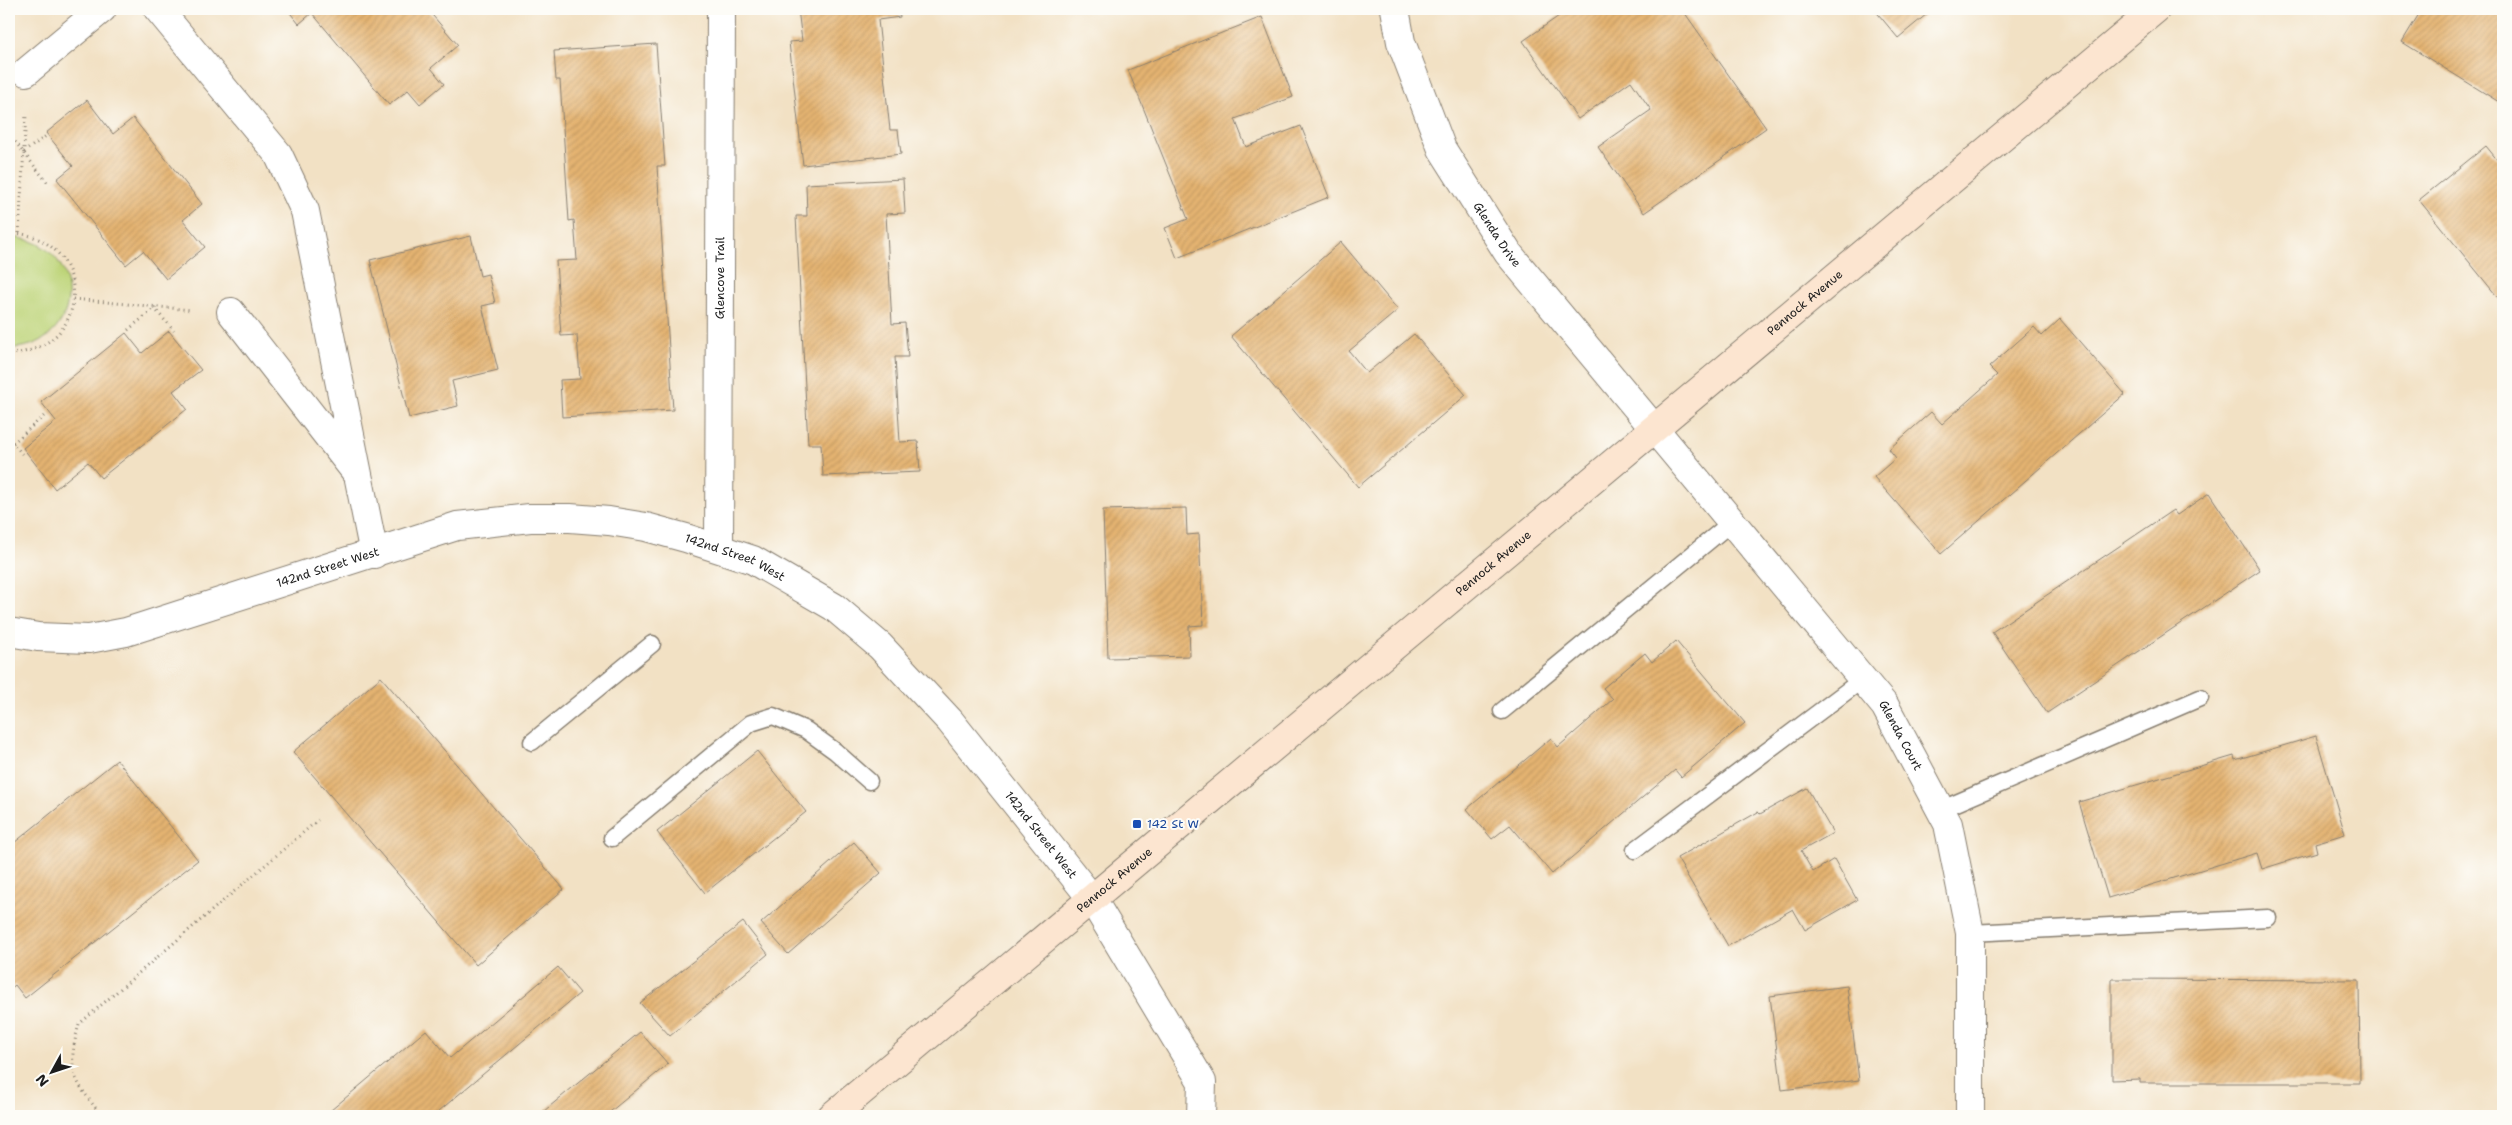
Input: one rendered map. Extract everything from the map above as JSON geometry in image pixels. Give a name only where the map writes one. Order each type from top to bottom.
[{"type":"street","points":[[26,72],[102,9]]},
{"type":"street","points":[[158,9],[278,154],[305,210],[374,554]]},
{"type":"street","name":"Glencove Trail","points":[[719,548],[721,9]]},
{"type":"street","name":"Glenda Drive","points":[[1395,9],[1401,42],[1442,150],[1508,253],[1655,428]]},
{"type":"street","name":"Pennock Avenue","points":[[832,1116],[2156,9]]},
{"type":"street","points":[[231,312],[359,476]]},
{"type":"street","name":"Glenda Court","points":[[1655,428],[1885,706],[1948,824],[1970,933],[1970,1116]]},
{"type":"street","name":"142nd Street West","points":[[9,632],[38,637],[88,639],[126,632],[457,526],[506,520],[562,518],[609,520],[646,527],[753,560],[812,594],[856,624],[880,646],[950,721],[1092,898],[1202,1082],[1201,1116]]},
{"type":"lane","points":[[1502,711],[1732,521]]},
{"type":"lane","points":[[532,742],[652,644]]},
{"type":"lane","points":[[1635,850],[1863,679]]},
{"type":"lane","points":[[1940,810],[2200,698]]},
{"type":"lane","points":[[612,838],[751,723],[773,716],[806,730],[835,751],[869,781]]},
{"type":"lane","points":[[1970,933],[2268,918]]},
{"type":"path","points":[[19,233],[26,115]]},
{"type":"path","points":[[9,134],[48,182]]},
{"type":"path","points":[[23,152],[46,136]]},
{"type":"path","points":[[9,233],[19,233],[40,239],[55,250],[66,265],[72,283],[73,299],[68,319],[58,335],[43,347],[25,353],[9,354]]},
{"type":"path","points":[[73,299],[192,310]]},
{"type":"path","points":[[128,330],[155,307]]},
{"type":"path","points":[[155,307],[174,331]]},
{"type":"path","points":[[13,443],[44,416]]},
{"type":"path","points":[[9,438],[22,454]]},
{"type":"path","points":[[102,1116],[76,1084],[71,1052],[78,1024],[318,820]]},
{"type":"green space","points":[[9,237],[35,243],[54,256],[65,274],[68,294],[64,314],[53,332],[34,344],[9,348]]},
{"type":"building","points":[[287,9],[427,9],[458,45],[431,68],[444,84],[420,104],[408,90],[389,105],[312,13],[299,24]]},
{"type":"building","points":[[798,9],[899,9],[900,17],[878,20],[890,130],[898,130],[901,154],[803,165],[789,42],[802,41]]},
{"type":"building","points":[[1569,9],[1682,9],[1766,128],[1644,213],[1598,147],[1651,110],[1631,81],[1578,119],[1523,41]]},
{"type":"building","points":[[1874,9],[1933,9],[1898,38]]},
{"type":"building","points":[[2422,9],[2450,9],[2455,12],[2458,9],[2503,9],[2503,95],[2499,102],[2402,42]]},
{"type":"building","points":[[1262,17],[1293,97],[1235,119],[1246,147],[1301,126],[1329,197],[1177,258],[1165,228],[1188,219],[1128,70]]},
{"type":"building","points":[[656,44],[665,166],[657,166],[673,410],[562,417],[560,380],[580,379],[577,335],[561,336],[556,261],[577,260],[574,220],[569,221],[560,80],[556,80],[554,51]]},
{"type":"building","points":[[87,100],[113,134],[133,118],[202,204],[183,220],[205,247],[166,279],[143,251],[126,265],[57,179],[73,166],[46,133]]},
{"type":"building","points":[[2486,146],[2503,167],[2503,297],[2500,300],[2419,200]]},
{"type":"building","points":[[903,179],[905,213],[886,214],[892,324],[905,323],[908,357],[895,357],[900,442],[918,441],[920,472],[823,476],[821,444],[808,444],[796,216],[807,216],[806,184]]},
{"type":"building","points":[[471,236],[480,276],[488,274],[495,303],[482,306],[498,370],[452,381],[458,406],[409,418],[370,260]]},
{"type":"building","points":[[1341,242],[1398,310],[1349,351],[1367,373],[1414,334],[1466,395],[1358,487],[1231,336]]},
{"type":"building","points":[[2060,319],[2125,394],[1941,554],[1874,477],[1896,458],[1889,449],[1931,412],[1942,424],[1997,375],[1989,367],[2034,327],[2042,336]]},
{"type":"building","points":[[169,331],[201,370],[173,391],[187,409],[101,478],[88,462],[55,489],[23,448],[56,421],[41,402],[126,333],[142,353]]},
{"type":"building","points":[[2209,493],[2260,570],[2047,713],[1992,632],[2173,510],[2177,515]]},
{"type":"building","points":[[1186,508],[1187,535],[1199,534],[1203,625],[1189,626],[1190,656],[1108,658],[1103,510]]},
{"type":"building","points":[[1676,641],[1745,723],[1681,777],[1675,770],[1552,874],[1510,825],[1492,839],[1467,809],[1551,738],[1558,747],[1613,699],[1603,688],[1645,653],[1652,662]]},
{"type":"building","points":[[381,677],[564,889],[476,965],[293,752]]},
{"type":"building","points":[[2316,736],[2345,834],[2315,843],[2317,852],[2262,869],[2257,853],[2108,898],[2079,802],[2234,756],[2235,760]]},
{"type":"building","points":[[757,751],[806,812],[705,893],[657,832]]},
{"type":"building","points":[[117,760],[198,860],[25,998],[15,985],[9,990],[9,847]]},
{"type":"building","points":[[1807,788],[1833,833],[1801,851],[1813,872],[1834,859],[1857,900],[1805,930],[1793,909],[1728,946],[1677,858],[1758,812],[1760,814]]},
{"type":"building","points":[[854,842],[881,873],[788,954],[761,923]]},
{"type":"building","points":[[743,922],[768,954],[670,1036],[640,1003]]},
{"type":"building","points":[[558,967],[580,993],[433,1116],[324,1116],[426,1030],[450,1058]]},
{"type":"building","points":[[2112,979],[2359,980],[2360,1083],[2140,1083],[2140,1079],[2112,1080]]},
{"type":"building","points":[[1847,986],[1859,1080],[1782,1090],[1770,996]]},
{"type":"building","points":[[640,1032],[668,1064],[605,1116],[538,1116]]},
{"type":"place","name":"142 St W","points":[[1137,824]]}]
